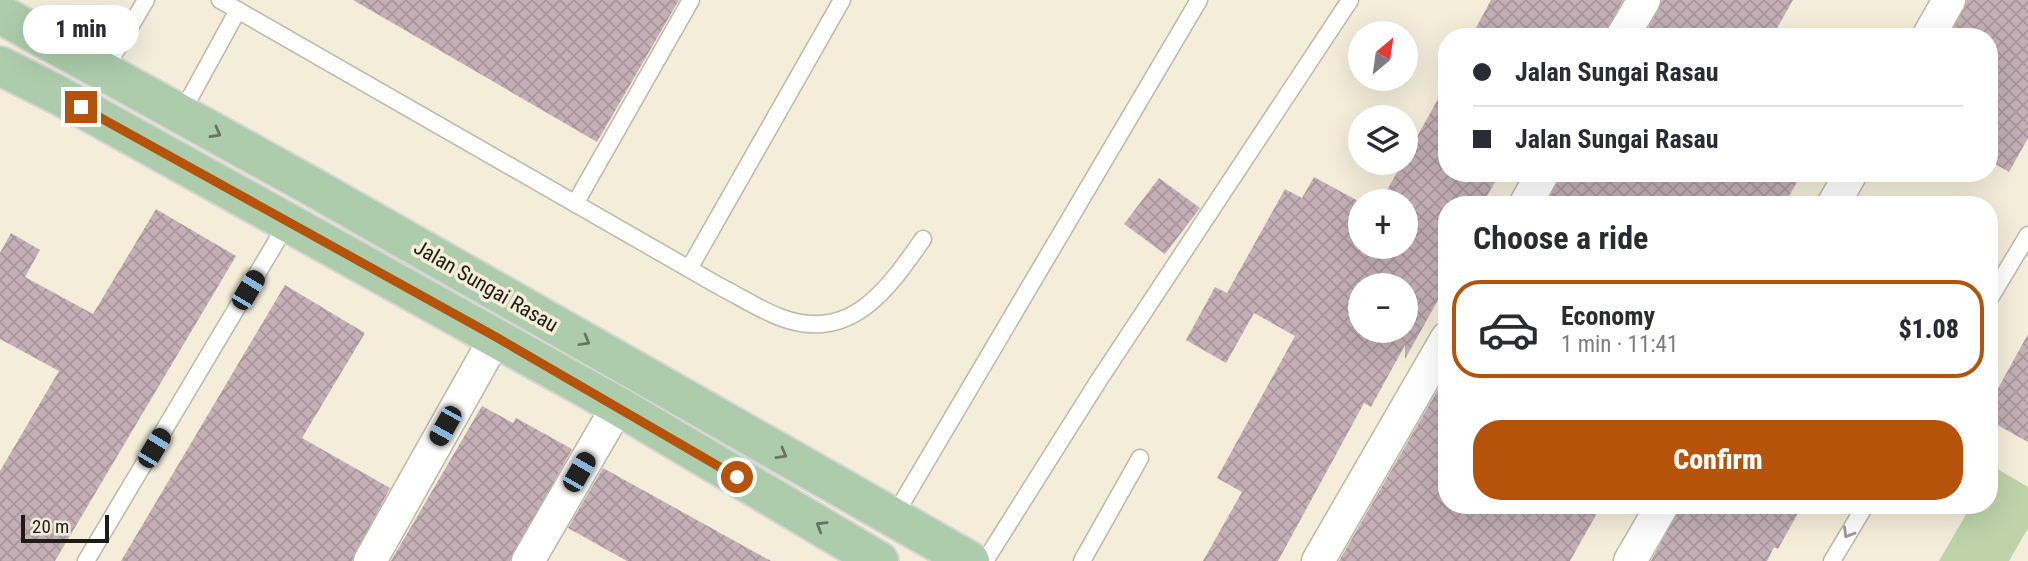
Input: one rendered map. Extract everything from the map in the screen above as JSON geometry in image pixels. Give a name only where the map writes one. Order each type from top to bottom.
[{"type":"main road","name":"Jalan Sungai Rasau","points":[[2,20],[104,71],[181,114],[970,561]]},
{"type":"main road","name":"Jalan Sungai Rasau","points":[[0,66],[60,96],[496,337],[879,561]]},
{"type":"main road","points":[[0,97],[29,93],[60,96]]},
{"type":"street","points":[[1627,28],[1644,0]]},
{"type":"street","points":[[1933,28],[1949,0]]},
{"type":"street","points":[[370,561],[496,337]]},
{"type":"street","points":[[1318,561],[1438,354]]},
{"type":"street","points":[[528,561],[618,406]]},
{"type":"street","points":[[1630,561],[1657,514]]},
{"type":"lane","points":[[104,71],[146,0]]},
{"type":"lane","points":[[220,0],[783,318],[830,325],[860,311],[891,285],[923,239]]},
{"type":"lane","points":[[576,202],[691,0]]},
{"type":"lane","points":[[690,267],[842,0]]},
{"type":"lane","points":[[893,518],[1199,0]]},
{"type":"lane","points":[[985,561],[1106,369],[1350,0]]},
{"type":"lane","points":[[181,114],[238,10]]},
{"type":"lane","points":[[86,561],[288,222]]},
{"type":"lane","points":[[1998,285],[2028,235]]},
{"type":"lane","points":[[1082,561],[1140,457]]},
{"type":"lane","points":[[1832,561],[1860,514]]},
{"type":"green space","points":[[1998,469],[2028,487],[2028,528],[2009,561],[1939,561],[1966,514],[1998,514]]},
{"type":"building","points":[[353,0],[679,0],[597,142]]},
{"type":"building","points":[[1491,0],[1623,0],[1609,28],[1476,28]]},
{"type":"building","points":[[1662,0],[1793,0],[1777,28],[1648,28]]},
{"type":"building","points":[[1967,0],[2028,0],[2028,138],[2009,172],[1998,166],[1998,28],[1953,28]]},
{"type":"building","points":[[1438,99],[1438,182],[1495,182],[1487,196],[1438,196],[1438,300],[1418,336],[1418,273],[1348,273],[1348,343],[1414,343],[1405,359],[1405,345],[1371,407],[1364,403],[1278,561],[1203,561],[1242,492],[1217,478],[1295,336],[1254,313],[1226,363],[1186,340],[1215,287],[1227,293],[1285,189],[1302,198],[1314,177],[1348,195],[1348,259],[1418,259],[1418,189],[1388,189],[1396,175],[1418,175],[1418,135]]},
{"type":"building","points":[[1159,178],[1200,208],[1165,254],[1124,224]]},
{"type":"building","points":[[1557,182],[1797,182],[1789,196],[1550,196]]},
{"type":"building","points":[[156,209],[236,256],[55,561],[0,561],[0,471],[59,371],[0,339],[0,253],[11,233],[40,250],[25,277],[93,314]]},
{"type":"building","points":[[285,285],[365,333],[302,438],[390,488],[352,561],[121,561]]},
{"type":"building","points":[[2028,334],[2028,442],[1998,425],[1998,388]]},
{"type":"building","points":[[1438,390],[1438,514],[1596,514],[1570,561],[1339,561]]},
{"type":"building","points":[[482,406],[513,423],[516,418],[572,449],[510,561],[391,561]]},
{"type":"building","points":[[603,468],[771,561],[627,561],[568,528]]},
{"type":"building","points":[[1676,514],[1798,514],[1778,549],[1774,547],[1767,561],[1651,561]]},
{"type":"route","points":[[81,107],[496,337],[737,477]]}]
